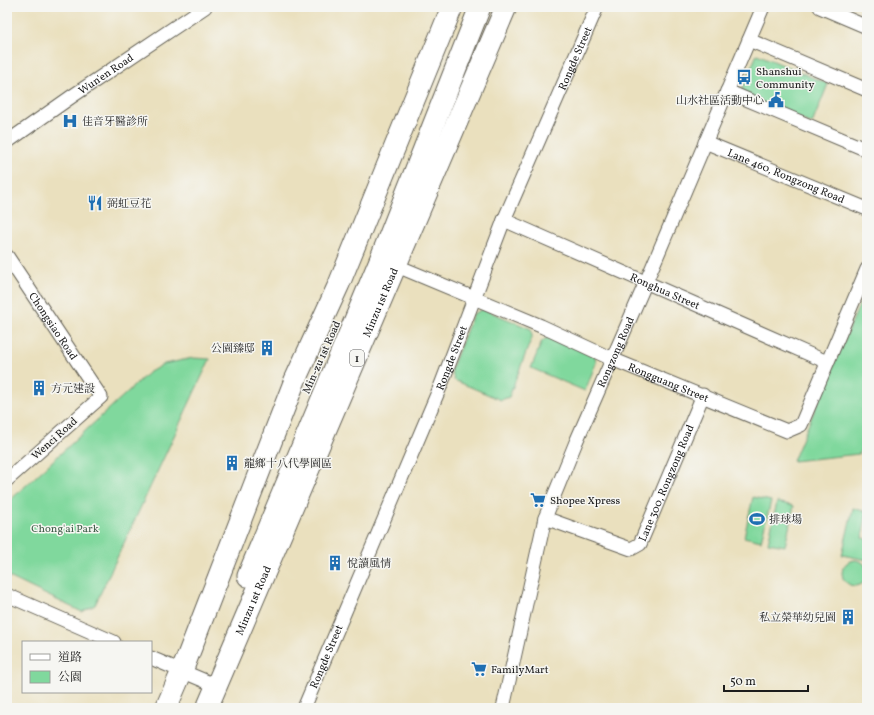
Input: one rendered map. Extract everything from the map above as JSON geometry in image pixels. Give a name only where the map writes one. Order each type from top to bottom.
[{"type":"main road","name":"Min-zu 1st Road","points":[[200,679],[295,380],[339,284],[452,7]]},
{"type":"main road","name":"Min-zu 1st Road","points":[[181,708],[200,679],[308,385],[347,299],[465,7]]},
{"type":"main road","name":"Minzu 1st Road","points":[[388,263],[480,7]]},
{"type":"main road","name":"Minzu 1st Road","points":[[194,708],[200,679],[388,263],[506,7]]},
{"type":"main road","name":"Minzu 1st Road","points":[[166,708],[200,679]]},
{"type":"main road","name":"Minzu 1st Road","points":[[200,679],[207,708]]},
{"type":"street","name":"Wun'en Road","points":[[7,142],[205,7]]},
{"type":"street","name":"Rongde Street","points":[[304,708],[441,386],[504,220],[597,7]]},
{"type":"street","name":"Rongzong Road","points":[[503,708],[545,518],[763,7]]},
{"type":"street","points":[[820,7],[867,27]]},
{"type":"street","points":[[749,40],[867,90]]},
{"type":"street","points":[[727,91],[867,150]]},
{"type":"street","name":"Lane 460, Rongzong Road","points":[[705,142],[867,209]]},
{"type":"street","name":"Ronghua Street","points":[[504,220],[827,362]]},
{"type":"street","name":"Chongsiao Road","points":[[7,256],[101,396]]},
{"type":"street","name":"Rongguang Street","points":[[388,263],[541,326],[612,359],[703,395],[787,431],[801,425],[867,269]]},
{"type":"street","name":"Lane 300, Rongzong Road","points":[[545,518],[631,549],[640,544],[703,395]]},
{"type":"street","name":"Wenci Road","points":[[7,480],[101,396]]},
{"type":"street","points":[[7,595],[112,641]]},
{"type":"street","points":[[152,658],[200,679]]},
{"type":"green space","points":[[757,54],[828,84],[812,124],[740,94]]},
{"type":"green space","points":[[866,289],[867,441],[859,454],[793,461]]},
{"type":"green space","points":[[483,309],[531,329],[532,337],[509,397],[501,400],[454,380],[451,370],[473,314]]},
{"type":"green space","points":[[550,336],[595,356],[596,363],[585,391],[531,368],[542,341]]},
{"type":"green space","name":"Chong'ai Park","points":[[193,358],[210,359],[95,605],[82,612],[7,576],[7,503],[148,373],[164,364]]},
{"type":"green space","name":"排球場","points":[[753,497],[771,501],[761,541],[744,537]]},
{"type":"green space","name":"排球場","points":[[777,502],[794,506],[785,546],[768,543]]},
{"type":"green space","points":[[853,508],[867,512],[862,538],[867,539],[867,560],[842,555]]},
{"type":"green space","points":[[855,560],[865,563],[868,573],[865,583],[855,586],[845,583],[842,573],[845,563]]},
{"type":"place","name":"Shanshui Community","points":[[744,77]]},
{"type":"place","name":"山水社區活動中心","points":[[776,100]]},
{"type":"place","name":"佳音牙醫診所","points":[[70,121]]},
{"type":"place","name":"弼虹豆花","points":[[95,203]]},
{"type":"place","name":"公園臻邸","points":[[267,348]]},
{"type":"place","name":"方元建設","points":[[39,388]]},
{"type":"place","name":"龍鄉十八代學園區","points":[[232,463]]},
{"type":"place","name":"Shopee Xpress","points":[[538,500]]},
{"type":"place","name":"排球場","points":[[757,519]]},
{"type":"place","name":"悅讀風情","points":[[335,563]]},
{"type":"place","name":"私立榮華幼兒園","points":[[848,617]]},
{"type":"place","name":"FamilyMart","points":[[479,669]]}]
